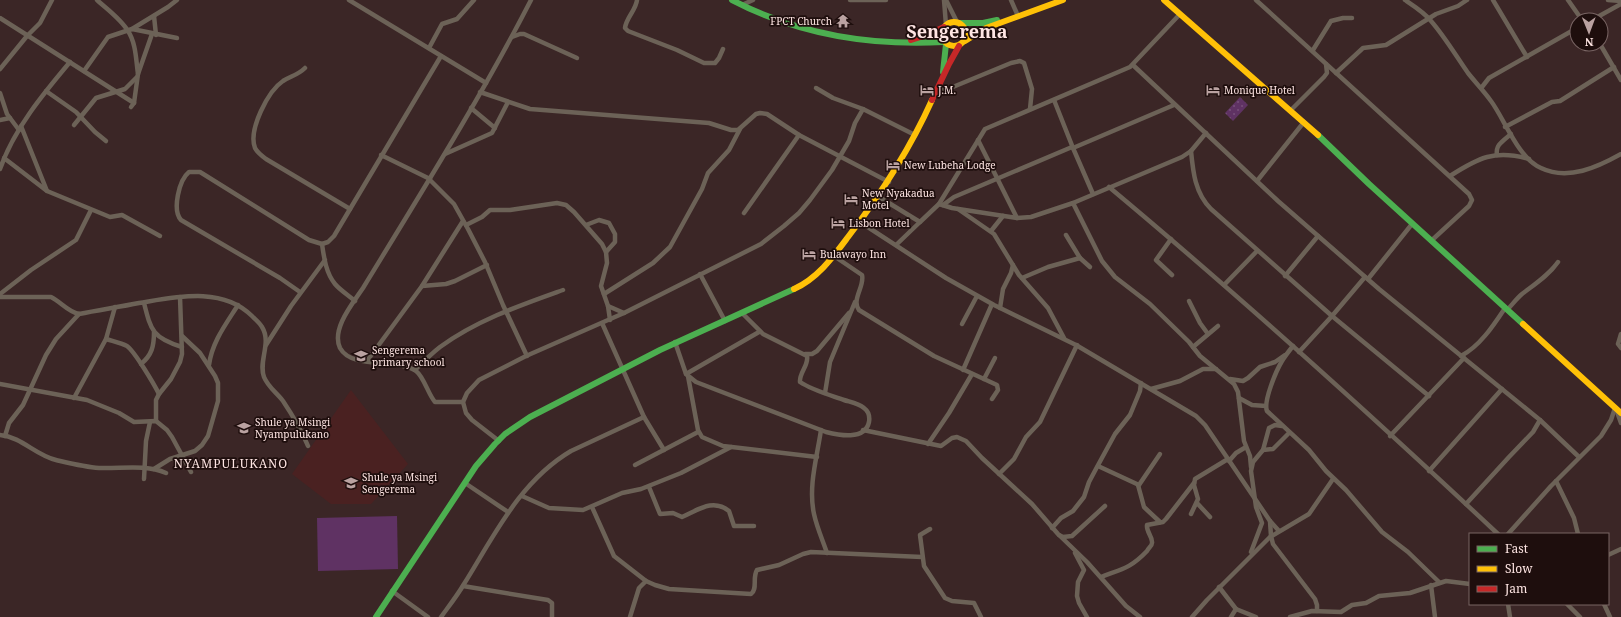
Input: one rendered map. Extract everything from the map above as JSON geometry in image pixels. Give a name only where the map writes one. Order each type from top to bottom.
[{"type":"main road","points":[[732,0],[788,24],[830,35],[860,40],[945,43],[955,47],[959,46]]},
{"type":"main road","points":[[903,42],[928,35],[951,22],[983,23],[1011,18],[1063,0]]},
{"type":"main road","points":[[1164,0],[1291,110],[1412,224],[1617,410]]},
{"type":"main road","points":[[376,617],[465,483],[483,458],[505,434],[529,418],[622,367],[803,285],[820,272],[834,256],[889,182],[915,135],[959,46],[986,28],[1011,18]]},
{"type":"main road","points":[[959,23],[966,31],[965,41]]},
{"type":"main road","points":[[943,76],[945,43],[942,34],[945,26]]},
{"type":"street","points":[[0,69],[27,36],[40,23],[52,0]]},
{"type":"street","points":[[97,0],[130,30],[177,38]]},
{"type":"street","points":[[84,71],[108,38],[130,30],[177,0]]},
{"type":"street","points":[[349,0],[486,83]]},
{"type":"street","points":[[429,48],[442,24],[457,19],[474,0]]},
{"type":"street","points":[[463,402],[435,402],[421,377],[415,370],[400,366],[357,360],[346,355],[338,343],[338,333],[340,325],[430,180],[512,37],[531,0]]},
{"type":"street","points":[[637,0],[636,7],[626,24],[628,31],[677,50],[704,64],[715,63],[720,58],[724,49]]},
{"type":"street","points":[[742,5],[753,0]]},
{"type":"street","points":[[850,0],[886,0]]},
{"type":"street","points":[[945,0],[959,23]]},
{"type":"street","points":[[945,0],[945,26]]},
{"type":"street","points":[[1011,0],[1018,16]]},
{"type":"street","points":[[1256,0],[1313,50],[1326,64],[1469,194],[1471,197],[1471,203],[1431,241]]},
{"type":"street","points":[[1405,0],[1429,18],[1469,74],[1482,87],[1493,103],[1510,134],[1529,159],[1540,168],[1563,173],[1580,172],[1597,167],[1621,154]]},
{"type":"street","points":[[1291,110],[1326,75],[1335,72],[1363,48],[1386,45],[1436,14],[1458,6],[1466,0]]},
{"type":"street","points":[[1493,0],[1527,57]]},
{"type":"street","points":[[1568,0],[1576,12]]},
{"type":"street","points":[[1608,0],[1621,3]]},
{"type":"street","points":[[1606,12],[1621,3]]},
{"type":"street","points":[[941,204],[987,127],[1134,66],[1180,14]]},
{"type":"street","points":[[0,18],[116,91],[132,105],[137,75],[154,34],[154,16]]},
{"type":"street","points":[[1313,50],[1331,21],[1343,18],[1352,18]]},
{"type":"street","points":[[130,30],[137,75]]},
{"type":"street","points":[[1482,87],[1490,78],[1569,33]]},
{"type":"street","points":[[512,37],[524,34],[577,58]]},
{"type":"street","points":[[1605,52],[1621,80]]},
{"type":"street","points":[[300,292],[280,278],[181,220],[178,217],[177,210],[179,187],[182,179],[189,172],[200,172],[309,240],[322,244],[328,242],[334,236],[441,56]]},
{"type":"street","points":[[937,88],[948,89],[1020,61],[1024,63],[1032,89],[1030,109]]},
{"type":"street","points":[[0,169],[13,138],[46,91],[70,62]]},
{"type":"street","points":[[1326,64],[1326,75]]},
{"type":"street","points":[[1134,66],[1174,105],[1318,236],[1540,420],[1579,457]]},
{"type":"street","points":[[1505,127],[1552,102],[1560,101],[1614,67]]},
{"type":"street","points":[[305,68],[295,76],[283,81],[269,97],[257,120],[254,133],[255,148],[266,159],[350,209]]},
{"type":"street","points":[[74,125],[96,98],[124,89],[137,75]]},
{"type":"street","points":[[816,88],[833,98],[863,109],[915,135]]},
{"type":"street","points":[[46,91],[76,112],[106,141]]},
{"type":"street","points":[[480,92],[520,107],[540,111],[633,116],[709,123],[731,130],[740,129]]},
{"type":"street","points":[[0,93],[10,118],[20,128],[47,191]]},
{"type":"street","points":[[1054,100],[1072,147],[1093,194]]},
{"type":"street","points":[[445,154],[492,132],[508,102]]},
{"type":"street","points":[[896,245],[941,204],[954,197],[1174,105]]},
{"type":"street","points":[[471,108],[495,128]]},
{"type":"street","points":[[499,441],[472,420],[466,413],[463,402],[467,393],[479,380],[527,356],[610,320],[756,247],[799,213],[810,200],[832,170],[849,141],[854,123],[863,109]]},
{"type":"street","points":[[604,294],[653,263],[670,247],[702,189],[708,173],[729,150],[740,129],[756,114],[764,113],[773,116],[799,135],[889,182]]},
{"type":"street","points":[[0,120],[10,118]]},
{"type":"street","points":[[1257,181],[1304,122]]},
{"type":"street","points":[[941,204],[956,208],[1017,218],[1037,216],[1073,203],[1182,158],[1191,151],[1206,133]]},
{"type":"street","points":[[1497,155],[1496,150],[1498,145],[1510,134]]},
{"type":"street","points":[[744,213],[799,135]]},
{"type":"street","points":[[978,140],[1017,218]]},
{"type":"street","points":[[1191,151],[1193,170],[1201,197],[1211,209],[1285,276],[1429,396]]},
{"type":"street","points":[[381,155],[430,180],[454,204],[487,265],[527,356]]},
{"type":"street","points":[[1450,176],[1470,162],[1485,157],[1512,155],[1529,159]]},
{"type":"street","points":[[4,158],[47,191],[110,217],[122,215],[160,236]]},
{"type":"street","points":[[1109,187],[1293,346],[1497,533]]},
{"type":"street","points":[[879,197],[920,222]]},
{"type":"street","points":[[368,361],[465,223],[482,217],[490,210],[510,210],[554,203],[566,205],[581,218],[606,252],[607,263],[601,286],[608,306],[610,320]]},
{"type":"street","points":[[1073,203],[1102,261],[1114,277],[1150,304],[1206,361],[1230,379],[1236,388],[1239,398],[1244,441],[1251,467],[1255,499],[1262,523],[1250,555]]},
{"type":"street","points":[[956,208],[991,231],[1021,276],[1046,305],[1064,338]]},
{"type":"street","points":[[0,294],[37,266],[76,240],[91,210]]},
{"type":"street","points":[[991,231],[1003,216]]},
{"type":"street","points":[[586,225],[600,220],[609,223],[615,234],[615,242],[606,252]]},
{"type":"street","points":[[860,222],[946,278],[992,304],[1064,338],[1202,421],[1255,499],[1279,531]]},
{"type":"street","points":[[1299,352],[1367,278],[1412,224]]},
{"type":"street","points":[[1066,235],[1080,258],[1090,267]]},
{"type":"street","points":[[1285,276],[1318,236]]},
{"type":"street","points":[[1171,239],[1156,260],[1172,275]]},
{"type":"street","points":[[322,244],[329,273],[336,285],[355,301]]},
{"type":"street","points":[[1224,285],[1257,251]]},
{"type":"street","points":[[825,393],[830,362],[857,299],[862,281],[862,275],[834,256]]},
{"type":"street","points":[[1009,278],[1021,276],[1080,258]]},
{"type":"street","points":[[266,345],[300,292],[325,260]]},
{"type":"street","points":[[1390,436],[1487,333],[1506,309],[1550,272],[1558,262]]},
{"type":"street","points":[[422,286],[446,284],[487,265]]},
{"type":"street","points":[[1000,308],[1003,290],[1013,265]]},
{"type":"street","points":[[700,274],[725,320]]},
{"type":"street","points":[[415,370],[439,348],[506,310],[563,290]]},
{"type":"street","points":[[962,324],[977,296]]},
{"type":"street","points":[[0,297],[51,297],[58,300],[73,313],[79,314],[180,297],[212,297],[238,305],[247,311],[262,326],[265,334],[266,345],[263,362],[264,377],[294,418],[308,446]]},
{"type":"street","points":[[144,479],[146,441],[153,421],[156,400],[171,379],[180,362],[182,336],[180,297]]},
{"type":"street","points":[[857,299],[857,307],[859,310],[917,347],[948,364],[998,385],[998,390],[992,399]]},
{"type":"street","points":[[1189,301],[1200,323],[1208,334]]},
{"type":"street","points":[[144,303],[149,322],[154,332],[166,342],[182,347]]},
{"type":"street","points":[[963,370],[992,304]]},
{"type":"street","points":[[209,365],[210,357],[218,336],[238,305]]},
{"type":"street","points":[[608,306],[624,313]]},
{"type":"street","points":[[74,398],[106,339],[115,307]]},
{"type":"street","points":[[802,353],[812,354],[817,351],[853,309]]},
{"type":"street","points":[[687,375],[696,382],[837,435],[860,433],[863,430],[869,422],[869,415],[864,408],[857,403],[825,393],[800,382],[808,358],[802,353],[760,332],[742,313]]},
{"type":"street","points":[[79,314],[65,328],[49,350],[37,371],[23,405],[9,423],[3,435],[25,443],[40,454],[56,460],[97,468],[145,468],[166,473]]},
{"type":"street","points":[[602,323],[644,417],[664,450]]},
{"type":"street","points":[[1193,347],[1218,326]]},
{"type":"street","points":[[141,364],[147,359],[154,346],[154,332]]},
{"type":"street","points":[[687,375],[760,332]]},
{"type":"street","points":[[1621,334],[1618,344],[1621,348]]},
{"type":"street","points":[[154,469],[170,459],[195,451],[202,445],[208,436],[218,401],[218,383],[209,365],[195,347],[182,336]]},
{"type":"street","points":[[106,339],[126,346],[131,350],[151,379],[159,394]]},
{"type":"street","points":[[675,342],[687,375],[698,432],[702,437],[718,445],[817,457]]},
{"type":"street","points":[[999,474],[1014,459],[1026,437],[1040,422],[1076,345]]},
{"type":"street","points":[[1293,346],[1280,366],[1268,395],[1266,406],[1268,413],[1309,450],[1333,479],[1346,490],[1382,532],[1408,552],[1439,582]]},
{"type":"street","points":[[1230,379],[1243,381],[1260,367],[1275,362],[1288,353]]},
{"type":"street","points":[[984,379],[995,358]]},
{"type":"street","points":[[1201,370],[1206,361]]},
{"type":"street","points":[[1151,389],[1180,381],[1201,370],[1216,369]]},
{"type":"street","points":[[928,444],[949,413],[972,374]]},
{"type":"street","points":[[0,384],[74,398],[103,406],[134,422],[153,421],[167,430],[191,472]]},
{"type":"street","points":[[1052,528],[1061,518],[1073,511],[1084,497],[1088,482],[1115,434],[1130,415],[1140,391],[1141,384]]},
{"type":"street","points":[[1429,471],[1502,389]]},
{"type":"street","points":[[1239,398],[1252,405],[1266,406]]},
{"type":"street","points":[[1617,410],[1621,423]]},
{"type":"street","points":[[1509,533],[1556,481],[1604,432],[1617,410]]},
{"type":"street","points":[[441,617],[463,586],[508,512],[560,458],[644,417]]},
{"type":"street","points":[[1466,504],[1533,432],[1540,420]]},
{"type":"street","points":[[1251,467],[1262,450],[1271,426],[1275,424],[1282,426]]},
{"type":"street","points":[[821,430],[812,486],[813,508],[827,553]]},
{"type":"street","points":[[863,430],[943,446],[952,438],[961,438],[1032,504],[1052,528],[1101,577],[1125,605],[1140,617]]},
{"type":"street","points":[[635,465],[698,432]]},
{"type":"street","points":[[1262,450],[1273,449],[1289,433]]},
{"type":"street","points":[[522,496],[554,509],[583,510],[622,493],[649,487],[681,473],[731,447]]},
{"type":"street","points":[[1101,577],[1134,564],[1152,544],[1152,540],[1146,528],[1147,525],[1166,519],[1198,477],[1229,460],[1236,453],[1246,447]]},
{"type":"street","points":[[1138,485],[1160,454]]},
{"type":"street","points":[[1098,466],[1138,485],[1144,507],[1160,522]]},
{"type":"street","points":[[1192,617],[1250,555],[1271,536],[1309,514],[1333,479]]},
{"type":"street","points":[[1556,481],[1574,518],[1578,533]]},
{"type":"street","points":[[465,483],[508,512]]},
{"type":"street","points":[[1191,514],[1197,503],[1198,497],[1194,483]]},
{"type":"street","points":[[649,487],[660,514],[671,513],[682,517],[701,508],[716,505],[729,511],[734,526],[754,526]]},
{"type":"street","points":[[1197,503],[1210,517]]},
{"type":"street","points":[[1058,534],[1064,537],[1072,536],[1105,506]]},
{"type":"street","points":[[592,507],[614,556],[646,581],[655,585],[669,588],[751,594],[754,589],[755,574],[757,570],[779,565],[807,552],[922,557]]},
{"type":"street","points":[[1270,520],[1271,536],[1277,551],[1316,602],[1314,611],[1310,617]]},
{"type":"street","points":[[930,529],[920,535],[924,566],[945,598],[952,602],[974,603],[981,617]]},
{"type":"street","points":[[1072,548],[1084,568],[1078,582],[1077,596],[1079,603],[1087,617]]},
{"type":"street","points":[[1609,555],[1621,549]]},
{"type":"street","points":[[1290,617],[1314,611],[1341,612],[1352,605],[1366,603],[1379,596],[1410,593],[1439,582],[1450,580],[1469,584]]},
{"type":"street","points":[[630,617],[639,588],[646,581]]},
{"type":"street","points":[[1431,585],[1435,617]]},
{"type":"street","points":[[463,586],[548,600],[552,603],[552,617]]},
{"type":"street","points":[[1219,587],[1236,608],[1256,617]]},
{"type":"street","points":[[392,591],[428,617]]},
{"type":"street","points":[[1508,605],[1510,617]]},
{"type":"street","points":[[1568,605],[1580,617]]},
{"type":"street","points":[[1604,605],[1610,617]]},
{"type":"street","points":[[1231,617],[1236,608]]},
{"type":"street","points":[[1243,612],[1249,617]]},
{"type":"street","points":[[1334,612],[1338,617]]},
{"type":"shaded area","points":[[1240,97],[1248,105],[1233,121],[1225,113]]},
{"type":"shaded area","points":[[351,390],[408,464],[371,504],[331,504],[292,474]]},
{"type":"shaded area","points":[[397,516],[398,569],[318,571],[317,518]]},
{"type":"traffic: fast","points":[[732,0],[757,12],[782,21],[835,35],[889,42],[944,42]]},
{"type":"traffic: fast","points":[[960,23],[983,23],[997,20]]},
{"type":"traffic: fast","points":[[943,72],[946,44]]},
{"type":"traffic: fast","points":[[1318,135],[1369,184],[1523,324]]},
{"type":"traffic: fast","points":[[376,617],[476,466],[505,434],[530,417],[660,350],[794,289]]},
{"type":"traffic: slow","points":[[965,41],[986,28],[1063,0]]},
{"type":"traffic: slow","points":[[1164,0],[1318,135]]},
{"type":"traffic: slow","points":[[954,22],[963,25],[966,34],[963,43],[954,46],[945,43],[942,34],[945,25],[954,22]]},
{"type":"traffic: slow","points":[[794,289],[818,273],[837,252],[860,221],[904,154],[932,100]]},
{"type":"traffic: slow","points":[[1523,324],[1621,413]]},
{"type":"traffic: jam","points":[[911,40],[927,35],[944,27]]},
{"type":"traffic: jam","points":[[932,100],[959,46]]},
{"type":"place","name":"FPCT Church","points":[[843,21]]},
{"type":"place","name":"J.M.","points":[[927,90]]},
{"type":"place","name":"Monique Hotel","points":[[1213,90]]},
{"type":"place","name":"New Lubeha Lodge","points":[[893,165]]},
{"type":"place","name":"New Nyakadua Motel","points":[[851,199]]},
{"type":"place","name":"Lisbon Hotel","points":[[838,223]]},
{"type":"place","name":"Bulawayo Inn","points":[[809,254]]},
{"type":"place","name":"Sengerema primary school","points":[[361,356]]},
{"type":"place","name":"Shule ya Msingi Nyampulukano","points":[[244,428]]},
{"type":"place","name":"Shule ya Msingi Sengerema","points":[[351,483]]},
{"type":"district","name":"Sengerema","points":[[957,32]]},
{"type":"district","name":"NYAMPULUKANO","points":[[231,464]]}]
